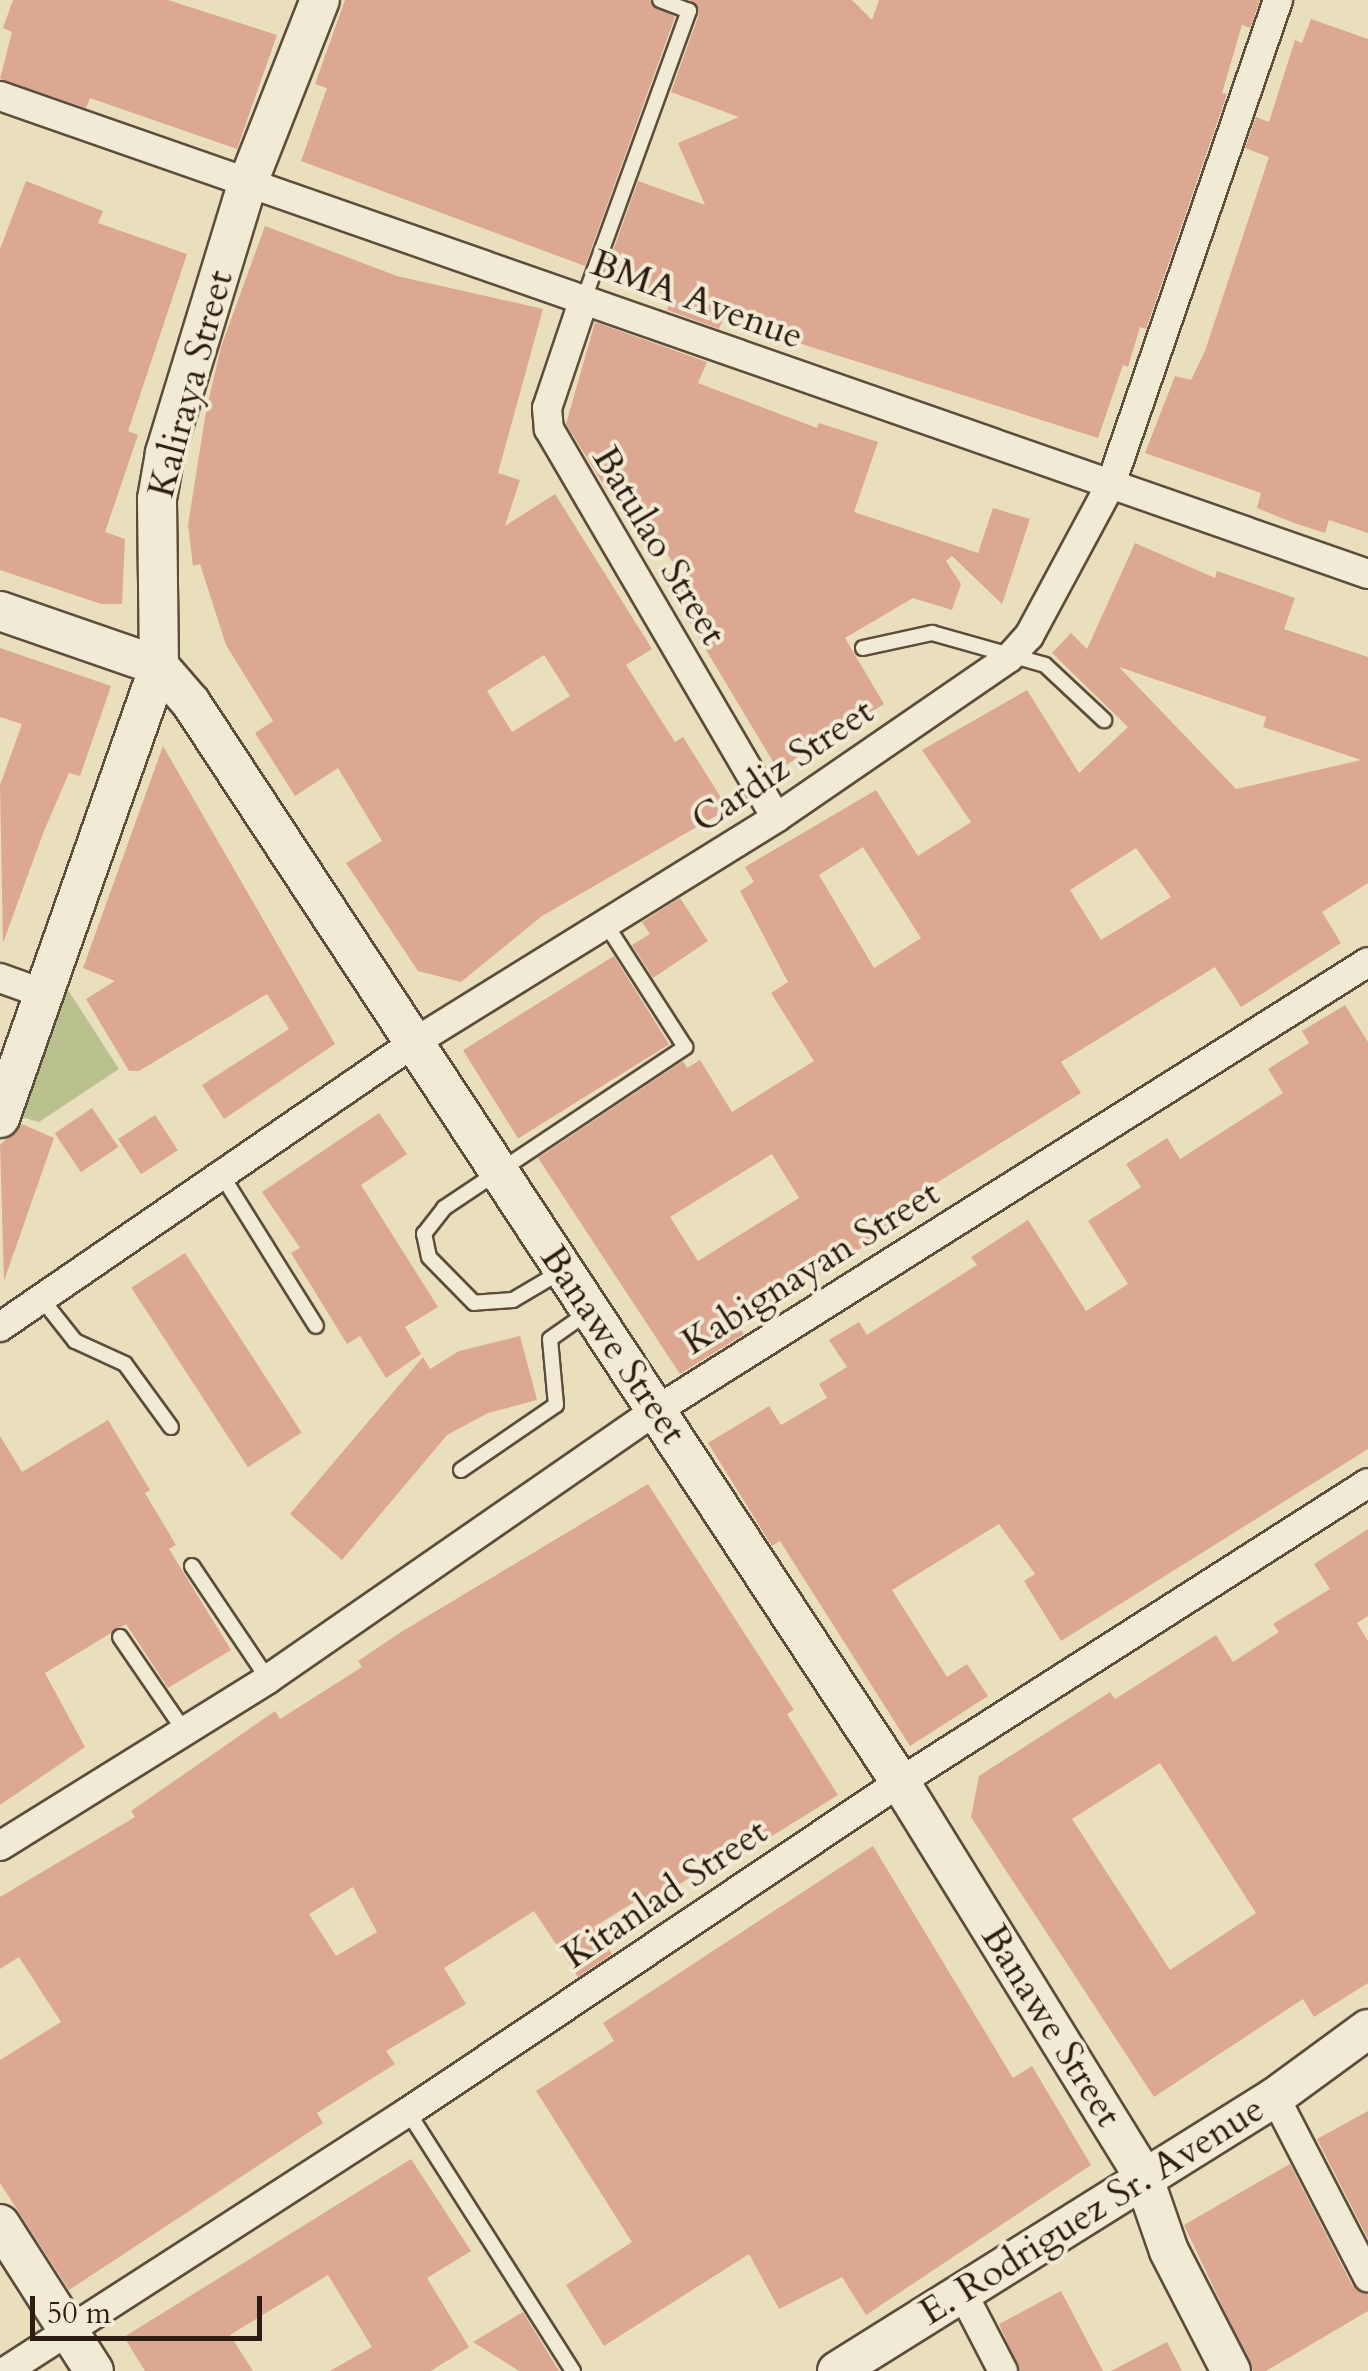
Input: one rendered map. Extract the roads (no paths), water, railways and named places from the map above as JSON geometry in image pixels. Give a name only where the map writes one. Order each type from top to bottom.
[{"type":"main road","name":"Kaliraya Street","points":[[0,1118],[159,666],[160,484],[247,185],[320,0]]},
{"type":"main road","points":[[0,611],[159,666]]},
{"type":"main road","name":"Banawe Street","points":[[159,666],[191,703],[900,1782],[1143,2176],[1169,2251],[1231,2371]]},
{"type":"main road","name":"E. Rodriguez Sr. Avenue","points":[[837,2371],[1360,2041]]},
{"type":"main road","points":[[0,2224],[94,2371]]},
{"type":"street","name":"Cardiz Street","points":[[0,1326],[415,1042],[776,818],[1009,658],[1029,636],[1110,484],[1278,0]]},
{"type":"street","name":"BMA Avenue","points":[[0,96],[1368,574]]},
{"type":"street","name":"Batulao Street","points":[[584,298],[547,408],[549,430],[776,818]]},
{"type":"street","name":"Kabignayan Street","points":[[0,1846],[268,1679],[657,1410],[1368,962]]},
{"type":"street","points":[[0,978],[42,993]]},
{"type":"street","name":"Kitanlad Street","points":[[6,2371],[408,2112],[900,1782],[1368,1484]]},
{"type":"street","points":[[1275,2097],[1368,2276]]},
{"type":"street","points":[[962,2292],[1004,2371]]},
{"type":"lane","points":[[584,298],[689,10],[660,0]]},
{"type":"lane","points":[[863,648],[932,632],[1055,670],[1104,720]]},
{"type":"lane","points":[[562,1270],[513,1300],[474,1302],[430,1257],[424,1234],[444,1208],[685,1046],[606,926]]},
{"type":"lane","points":[[221,1173],[316,1326]]},
{"type":"lane","points":[[41,1298],[75,1341],[125,1364],[171,1428]]},
{"type":"lane","points":[[461,1470],[556,1405],[550,1339],[590,1311]]},
{"type":"lane","points":[[192,1566],[268,1679]]},
{"type":"lane","points":[[120,1637],[185,1732]]},
{"type":"lane","points":[[408,2112],[572,2371]]}]
